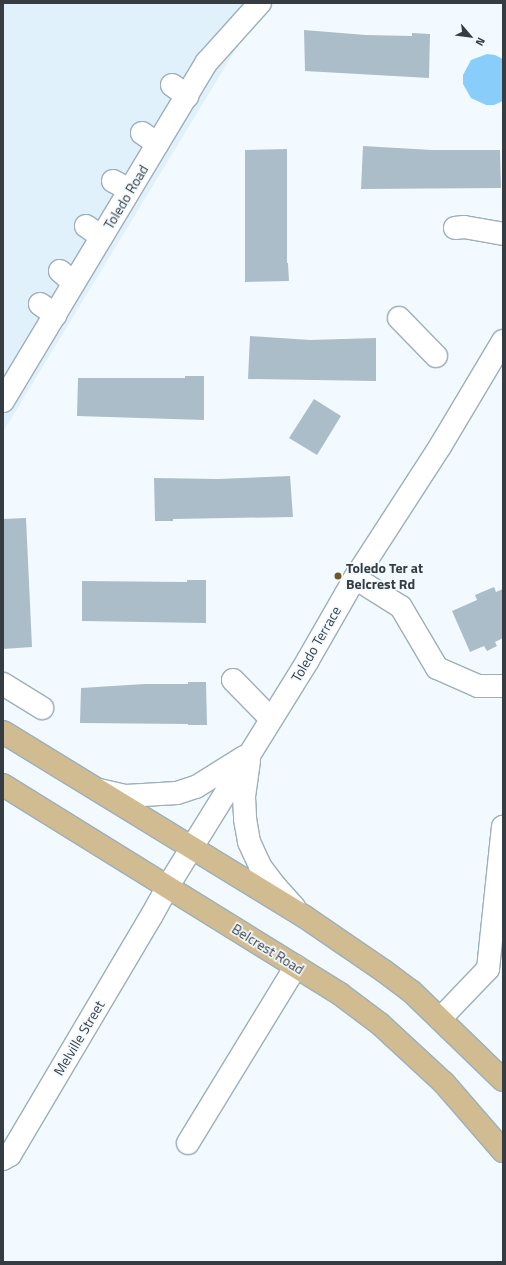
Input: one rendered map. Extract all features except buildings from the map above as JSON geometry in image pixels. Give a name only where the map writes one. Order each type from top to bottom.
[{"type":"main road","points":[[3,732],[305,918],[384,970],[411,991],[503,1080]]},
{"type":"main road","name":"Belcrest Road","points":[[3,785],[340,994],[385,1028],[444,1083],[503,1151]]},
{"type":"street","name":"Toledo Road","points":[[3,401],[12,371],[179,90],[207,62],[210,48],[257,4]]},
{"type":"street","points":[[455,228],[464,227],[503,234]]},
{"type":"street","points":[[400,318],[436,356]]},
{"type":"street","name":"Toledo Terrace","points":[[168,886],[308,660],[355,578],[441,445],[503,342]]},
{"type":"street","points":[[355,578],[400,607],[437,668],[478,686],[503,686]]},
{"type":"street","points":[[233,680],[271,719]]},
{"type":"street","points":[[3,684],[42,708]]},
{"type":"street","points":[[97,790],[126,796],[177,793],[196,787],[250,753]]},
{"type":"street","points":[[250,753],[244,797],[245,819],[250,842],[260,866],[276,887],[305,918]]},
{"type":"street","points":[[440,1019],[488,969],[503,827]]},
{"type":"street","name":"Melville Street","points":[[3,1159],[10,1155],[168,886]]},
{"type":"street","points":[[188,1143],[296,966]]},
{"type":"shaded area","points":[[3,3],[264,3],[3,432]]},
{"type":"shaded area","points":[[487,54],[495,55],[503,59],[503,101],[494,105],[486,105],[471,98],[463,84],[463,75],[471,60]]},
{"type":"place","name":"Toledo Ter at Belcrest Rd","points":[[338,576]]}]
